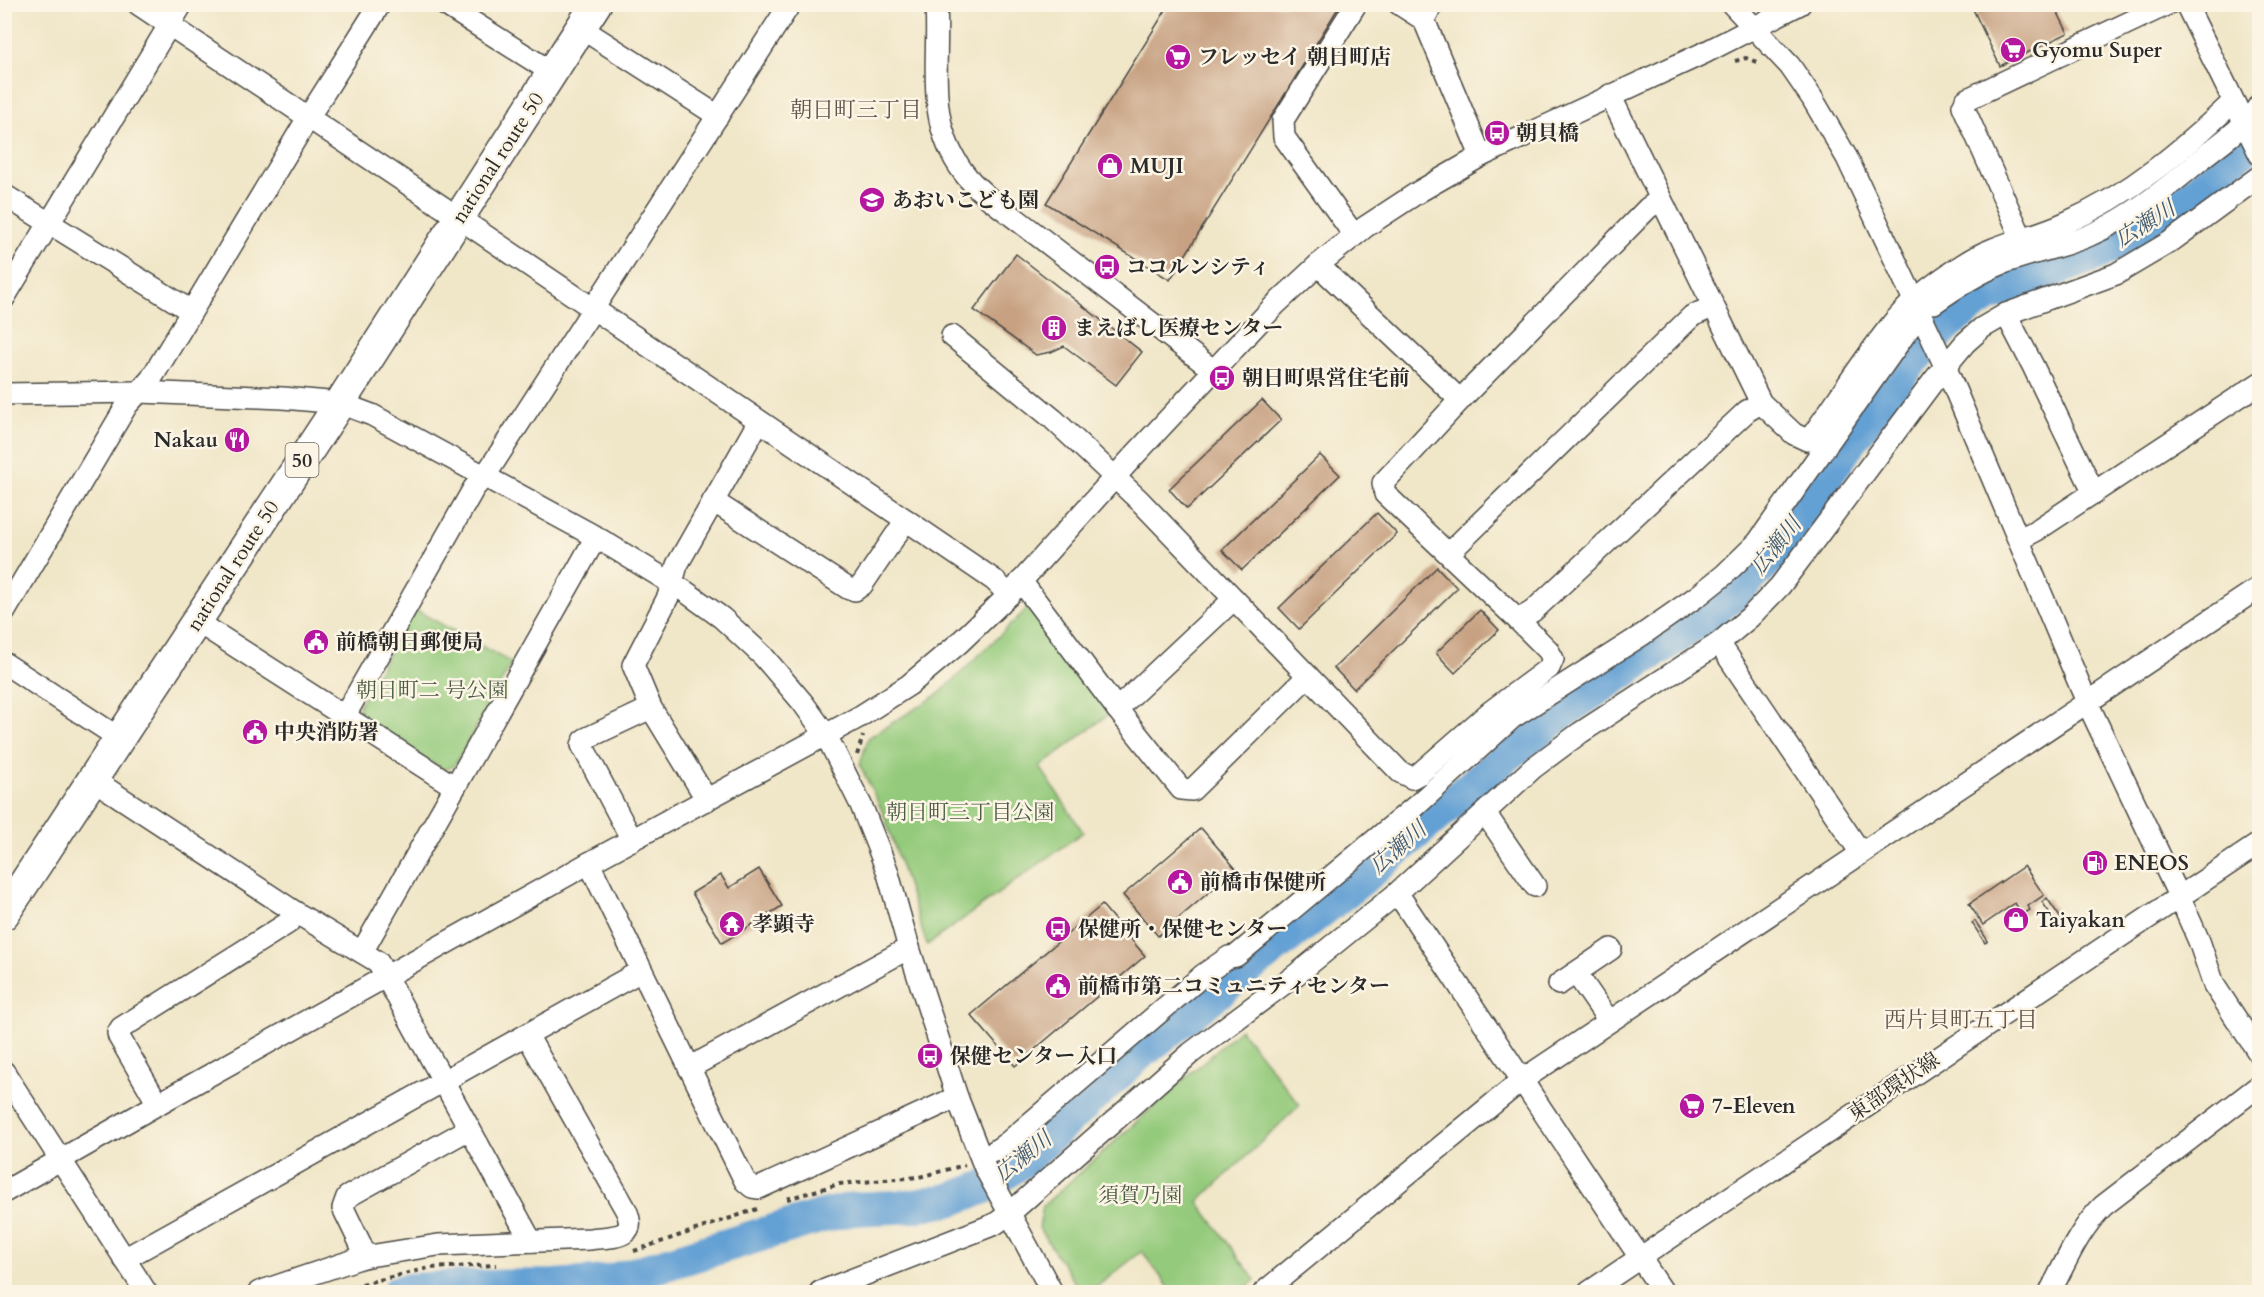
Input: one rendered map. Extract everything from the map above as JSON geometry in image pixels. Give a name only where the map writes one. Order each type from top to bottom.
[{"type":"highway","name":"national route 50","points":[[4,914],[340,403],[589,16]]},
{"type":"street","points":[[138,4],[994,580],[1015,588],[1181,789],[1192,790],[1308,676]]},
{"type":"street","points":[[4,298],[182,4]]},
{"type":"street","points":[[4,614],[127,405],[151,379],[308,118],[380,4]]},
{"type":"street","points":[[444,4],[554,73]]},
{"type":"street","points":[[344,717],[474,488],[485,476],[790,4]]},
{"type":"street","points":[[936,4],[936,107],[945,138],[964,173],[990,199],[1213,370]]},
{"type":"street","points":[[1354,236],[1284,137],[1282,120],[1356,4]]},
{"type":"street","points":[[1399,4],[1428,12],[1481,156]]},
{"type":"street","points":[[1732,4],[1790,66],[1812,98],[1846,159],[1943,361],[2087,702],[2199,941],[2214,985],[2259,1055]]},
{"type":"street","points":[[4,1192],[589,863],[859,717],[909,685],[959,643],[1015,588],[1213,370],[1288,292],[1354,236],[1420,191],[1481,156],[1706,52],[1800,4]]},
{"type":"street","points":[[2022,239],[1963,106],[1966,100],[2168,4]]},
{"type":"street","points":[[2186,4],[2259,155]]},
{"type":"street","points":[[589,16],[718,116]]},
{"type":"street","points":[[1610,95],[1761,403],[1801,438],[1807,440],[1888,328],[1920,315],[1970,279],[1987,270],[2066,245],[2120,219],[2162,191],[2246,125],[2259,104]]},
{"type":"street","points":[[985,1160],[1203,975],[1228,957],[1236,956],[1299,904],[1433,791],[1512,718],[1642,635],[1724,575],[1758,542],[1920,315],[1965,263],[2062,225],[2111,200],[2146,177],[2188,144],[2233,102]]},
{"type":"street","points":[[828,1291],[995,1224],[1005,1205],[1191,1053],[1297,974],[1396,894],[1549,755],[1719,643],[1750,617],[1780,586],[1943,361],[1982,328],[2006,314],[2104,281],[2170,242],[2259,176]]},
{"type":"street","points":[[4,195],[191,311]]},
{"type":"street","points":[[952,336],[1053,419],[1116,477],[1400,772],[1408,777],[1415,777],[1490,712],[1543,673],[1553,663],[1553,659],[1548,650],[1518,620],[1385,494],[1382,487],[1385,479],[1648,208],[1660,200]]},
{"type":"street","points":[[1318,265],[1460,400]]},
{"type":"street","points":[[1449,553],[1692,316],[1712,307]]},
{"type":"street","points":[[2006,314],[2094,493]]},
{"type":"street","points":[[2020,539],[2094,493],[2259,383]]},
{"type":"street","points":[[4,394],[140,392],[284,398],[340,403],[372,415],[596,537],[672,583],[722,618],[763,656],[803,703],[826,735],[861,805],[887,870],[909,948],[957,1097],[1005,1205],[1052,1293]]},
{"type":"street","points":[[1518,620],[1533,611],[1748,411],[1761,403]]},
{"type":"street","points":[[707,800],[651,708],[633,665],[668,597],[677,565],[759,421]]},
{"type":"street","points":[[713,501],[849,589],[855,590],[862,585],[906,520]]},
{"type":"street","points":[[362,952],[596,537]]},
{"type":"street","points":[[1264,1293],[1522,1080],[2259,587]]},
{"type":"street","points":[[1117,709],[1234,599]]},
{"type":"street","points":[[196,621],[455,787]]},
{"type":"street","points":[[1719,643],[1861,853]]},
{"type":"street","points":[[4,663],[119,738]]},
{"type":"street","points":[[632,840],[582,745],[585,739],[651,708]]},
{"type":"street","points":[[92,779],[295,912],[378,962],[531,1241]]},
{"type":"street","points":[[1485,813],[1535,886]]},
{"type":"street","name":"東部環状線","points":[[1589,1293],[2259,843]]},
{"type":"street","points":[[589,863],[745,1181],[752,1187],[759,1188],[957,1097]]},
{"type":"street","points":[[1396,894],[1663,1293]]},
{"type":"street","points":[[158,1104],[119,1037],[118,1033],[121,1028],[288,923],[295,912]]},
{"type":"street","points":[[689,1068],[909,948]]},
{"type":"street","points":[[1609,1021],[1567,978],[1611,949]]},
{"type":"street","points":[[124,1259],[641,970]]},
{"type":"street","points":[[259,1293],[363,1257],[438,1245],[624,1234],[631,1224],[626,1210],[527,1035]]},
{"type":"street","points":[[4,1072],[146,1293]]},
{"type":"street","points":[[2050,1293],[2079,1235],[2096,1213],[2259,1085]]},
{"type":"street","points":[[363,1257],[361,1245],[343,1208],[347,1197],[469,1129]]},
{"type":"path","points":[[777,1202],[839,1184],[918,1178],[985,1160]]},
{"type":"path","points":[[624,1254],[766,1206]]},
{"type":"path","points":[[336,1293],[362,1284],[429,1268],[497,1264]]},
{"type":"green space","name":"朝日町三丁目公園","points":[[1030,606],[1113,711],[1040,767],[1083,832],[927,945],[884,815],[860,765],[868,738],[939,694]]},
{"type":"green space","name":"朝日町二 号公園","points":[[414,609],[512,663],[454,766],[444,770],[360,719],[359,705]]},
{"type":"green space","name":"須賀乃園","points":[[1240,1029],[1300,1105],[1198,1202],[1255,1280],[1241,1292],[1172,1292],[1142,1251],[1090,1292],[1081,1292],[1039,1228],[1043,1206]]},
{"type":"building","points":[[1169,5],[1340,5],[1170,280],[1046,203]]},
{"type":"building","name":"Gyomu Super","points":[[1971,5],[2054,5],[2068,33],[2000,66]]},
{"type":"building","name":"まえばし医療センター","points":[[1016,254],[1142,352],[1116,385],[1064,346],[1036,355],[974,310]]},
{"type":"building","points":[[1262,400],[1281,420],[1187,509],[1169,489]]},
{"type":"building","points":[[1320,455],[1340,475],[1242,570],[1222,550]]},
{"type":"building","points":[[1377,513],[1397,534],[1299,629],[1279,608]]},
{"type":"building","points":[[1437,567],[1457,588],[1354,689],[1334,668]]},
{"type":"building","points":[[1480,610],[1499,630],[1455,673],[1436,653]]},
{"type":"building","name":"前橋市保健所","points":[[1201,828],[1236,869],[1158,936],[1123,895]]},
{"type":"building","points":[[2024,866],[2044,895],[2028,906],[2030,910],[2022,915],[2015,903],[1983,925],[1969,904]]},
{"type":"building","name":"孝顕寺","points":[[759,869],[782,906],[722,943],[692,893],[721,875],[729,888]]},
{"type":"building","points":[[2047,898],[2064,923],[2059,926],[2042,902]]},
{"type":"building","name":"前橋市第二コミュニティセンター","points":[[1102,905],[1145,956],[1015,1066],[971,1015]]},
{"type":"building","points":[[1975,921],[1988,941],[1985,943],[1972,923]]},
{"type":"waterway","name":"広瀬川","points":[[399,1292],[607,1282],[819,1217],[853,1209],[914,1206],[949,1200],[985,1187],[1026,1158],[1137,1056],[1368,874],[1509,754],[1573,705],[1678,636],[1731,597],[1771,557],[1850,442],[1912,361],[1956,317],[1987,296],[2097,254],[2138,231],[2195,192],[2260,136]]},
{"type":"place","name":"Gyomu Super","points":[[2013,50]]},
{"type":"place","name":"フレッセイ 朝日町店","points":[[1178,57]]},
{"type":"place","name":"朝貝橋","points":[[1497,133]]},
{"type":"place","name":"MUJI","points":[[1110,166]]},
{"type":"place","name":"あおいこども園","points":[[872,200]]},
{"type":"place","name":"ココルンシティ","points":[[1107,267]]},
{"type":"place","name":"まえばし医療センター","points":[[1054,328]]},
{"type":"place","name":"朝日町県営住宅前","points":[[1222,378]]},
{"type":"place","name":"Nakau","points":[[237,440]]},
{"type":"place","name":"前橋朝日郵便局","points":[[316,642]]},
{"type":"place","name":"中央消防署","points":[[255,732]]},
{"type":"place","name":"ENEOS","points":[[2095,863]]},
{"type":"place","name":"前橋市保健所","points":[[1180,882]]},
{"type":"place","name":"Taiyakan","points":[[2016,920]]},
{"type":"place","name":"孝顕寺","points":[[732,924]]},
{"type":"place","name":"保健所・保健センター","points":[[1058,929]]},
{"type":"place","name":"前橋市第二コミュニティセンター","points":[[1058,986]]},
{"type":"place","name":"保健センター入口","points":[[930,1056]]},
{"type":"place","name":"7-Eleven","points":[[1692,1106]]},
{"type":"district","name":"朝日町三丁目","points":[[856,110]]},
{"type":"district","name":"西片貝町五丁目","points":[[1961,1020]]}]
